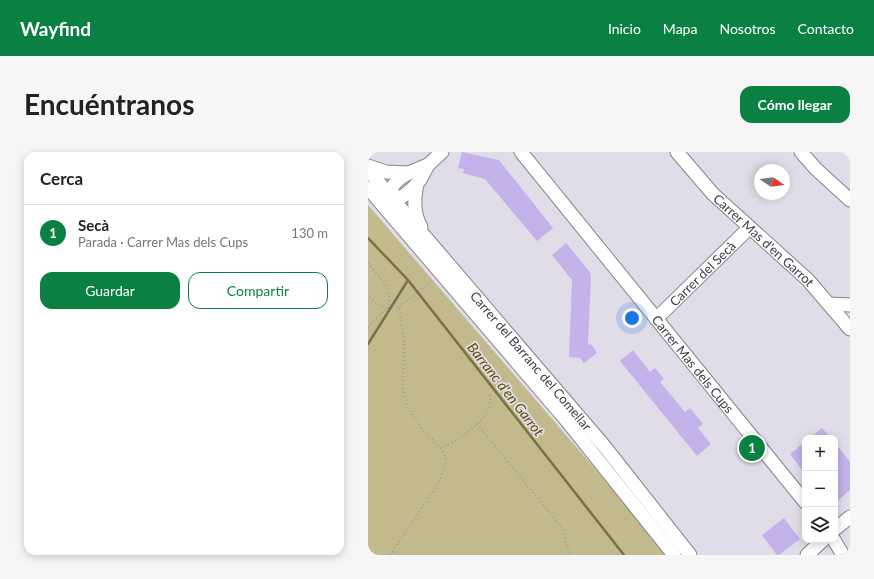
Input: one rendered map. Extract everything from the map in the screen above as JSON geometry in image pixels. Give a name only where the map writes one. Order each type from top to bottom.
[{"type":"street","points":[[368,179],[383,196],[388,199],[391,197],[402,197],[413,178],[442,152]]},
{"type":"street","name":"Carrer Mas dels Cups","points":[[521,152],[802,498]]},
{"type":"street","name":"Carrer Mas d'en Garrot","points":[[677,152],[713,194],[808,280],[850,329]]},
{"type":"street","points":[[801,152],[816,169],[850,200]]},
{"type":"street","points":[[368,166],[413,178]]},
{"type":"street","name":"Carrer del Barranc del Comellar","points":[[368,170],[605,447],[690,555]]},
{"type":"street","points":[[413,178],[414,203],[417,219],[434,247]]},
{"type":"street","name":"Carrer del Barranc del Comellar","points":[[368,188],[567,421],[674,555]]},
{"type":"street","points":[[391,197],[391,204],[417,237],[417,246]]},
{"type":"street","name":"Carrer del Secà","points":[[656,320],[749,228]]},
{"type":"street","points":[[830,304],[850,305]]},
{"type":"street","points":[[838,527],[850,517]]},
{"type":"street","points":[[807,555],[820,543]]},
{"type":"street","points":[[836,543],[843,555]]},
{"type":"path","points":[[368,263],[384,280],[390,302],[387,308],[368,327]]},
{"type":"path","points":[[368,295],[374,302],[387,308],[399,307],[441,274]]},
{"type":"path","points":[[390,555],[434,490],[445,469],[446,459],[441,448],[422,430],[407,406],[403,388],[404,340],[399,307]]},
{"type":"path","points":[[441,448],[454,441],[477,424],[490,406],[490,393]]},
{"type":"path","points":[[477,424],[562,528],[570,555]]},
{"type":"path","points":[[393,552],[398,555]]},
{"type":"shaded area","points":[[368,205],[626,505],[665,555],[368,555]]},
{"type":"building","points":[[462,152],[499,160],[553,228],[537,241],[485,179],[463,173],[464,169],[458,168]]},
{"type":"building","points":[[566,243],[589,271],[591,277],[588,344],[592,345],[597,353],[584,363],[580,358],[569,357],[572,280],[552,255]]},
{"type":"building","points":[[633,350],[650,372],[655,368],[664,379],[660,382],[685,412],[690,408],[703,424],[698,428],[711,444],[697,456],[620,361]]},
{"type":"building","points":[[822,428],[828,435],[814,435]]},
{"type":"building","points":[[802,444],[802,470],[790,454]]},
{"type":"building","points":[[838,447],[850,462],[850,490],[838,500]]},
{"type":"building","points":[[784,518],[800,539],[777,555],[762,535]]},
{"type":"waterway","name":"Barranc d'en Garrot","points":[[368,238],[408,280],[624,555]]},
{"type":"waterway","points":[[368,344],[408,280]]},
{"type":"place","name":"Secà","points":[[752,448]]}]
